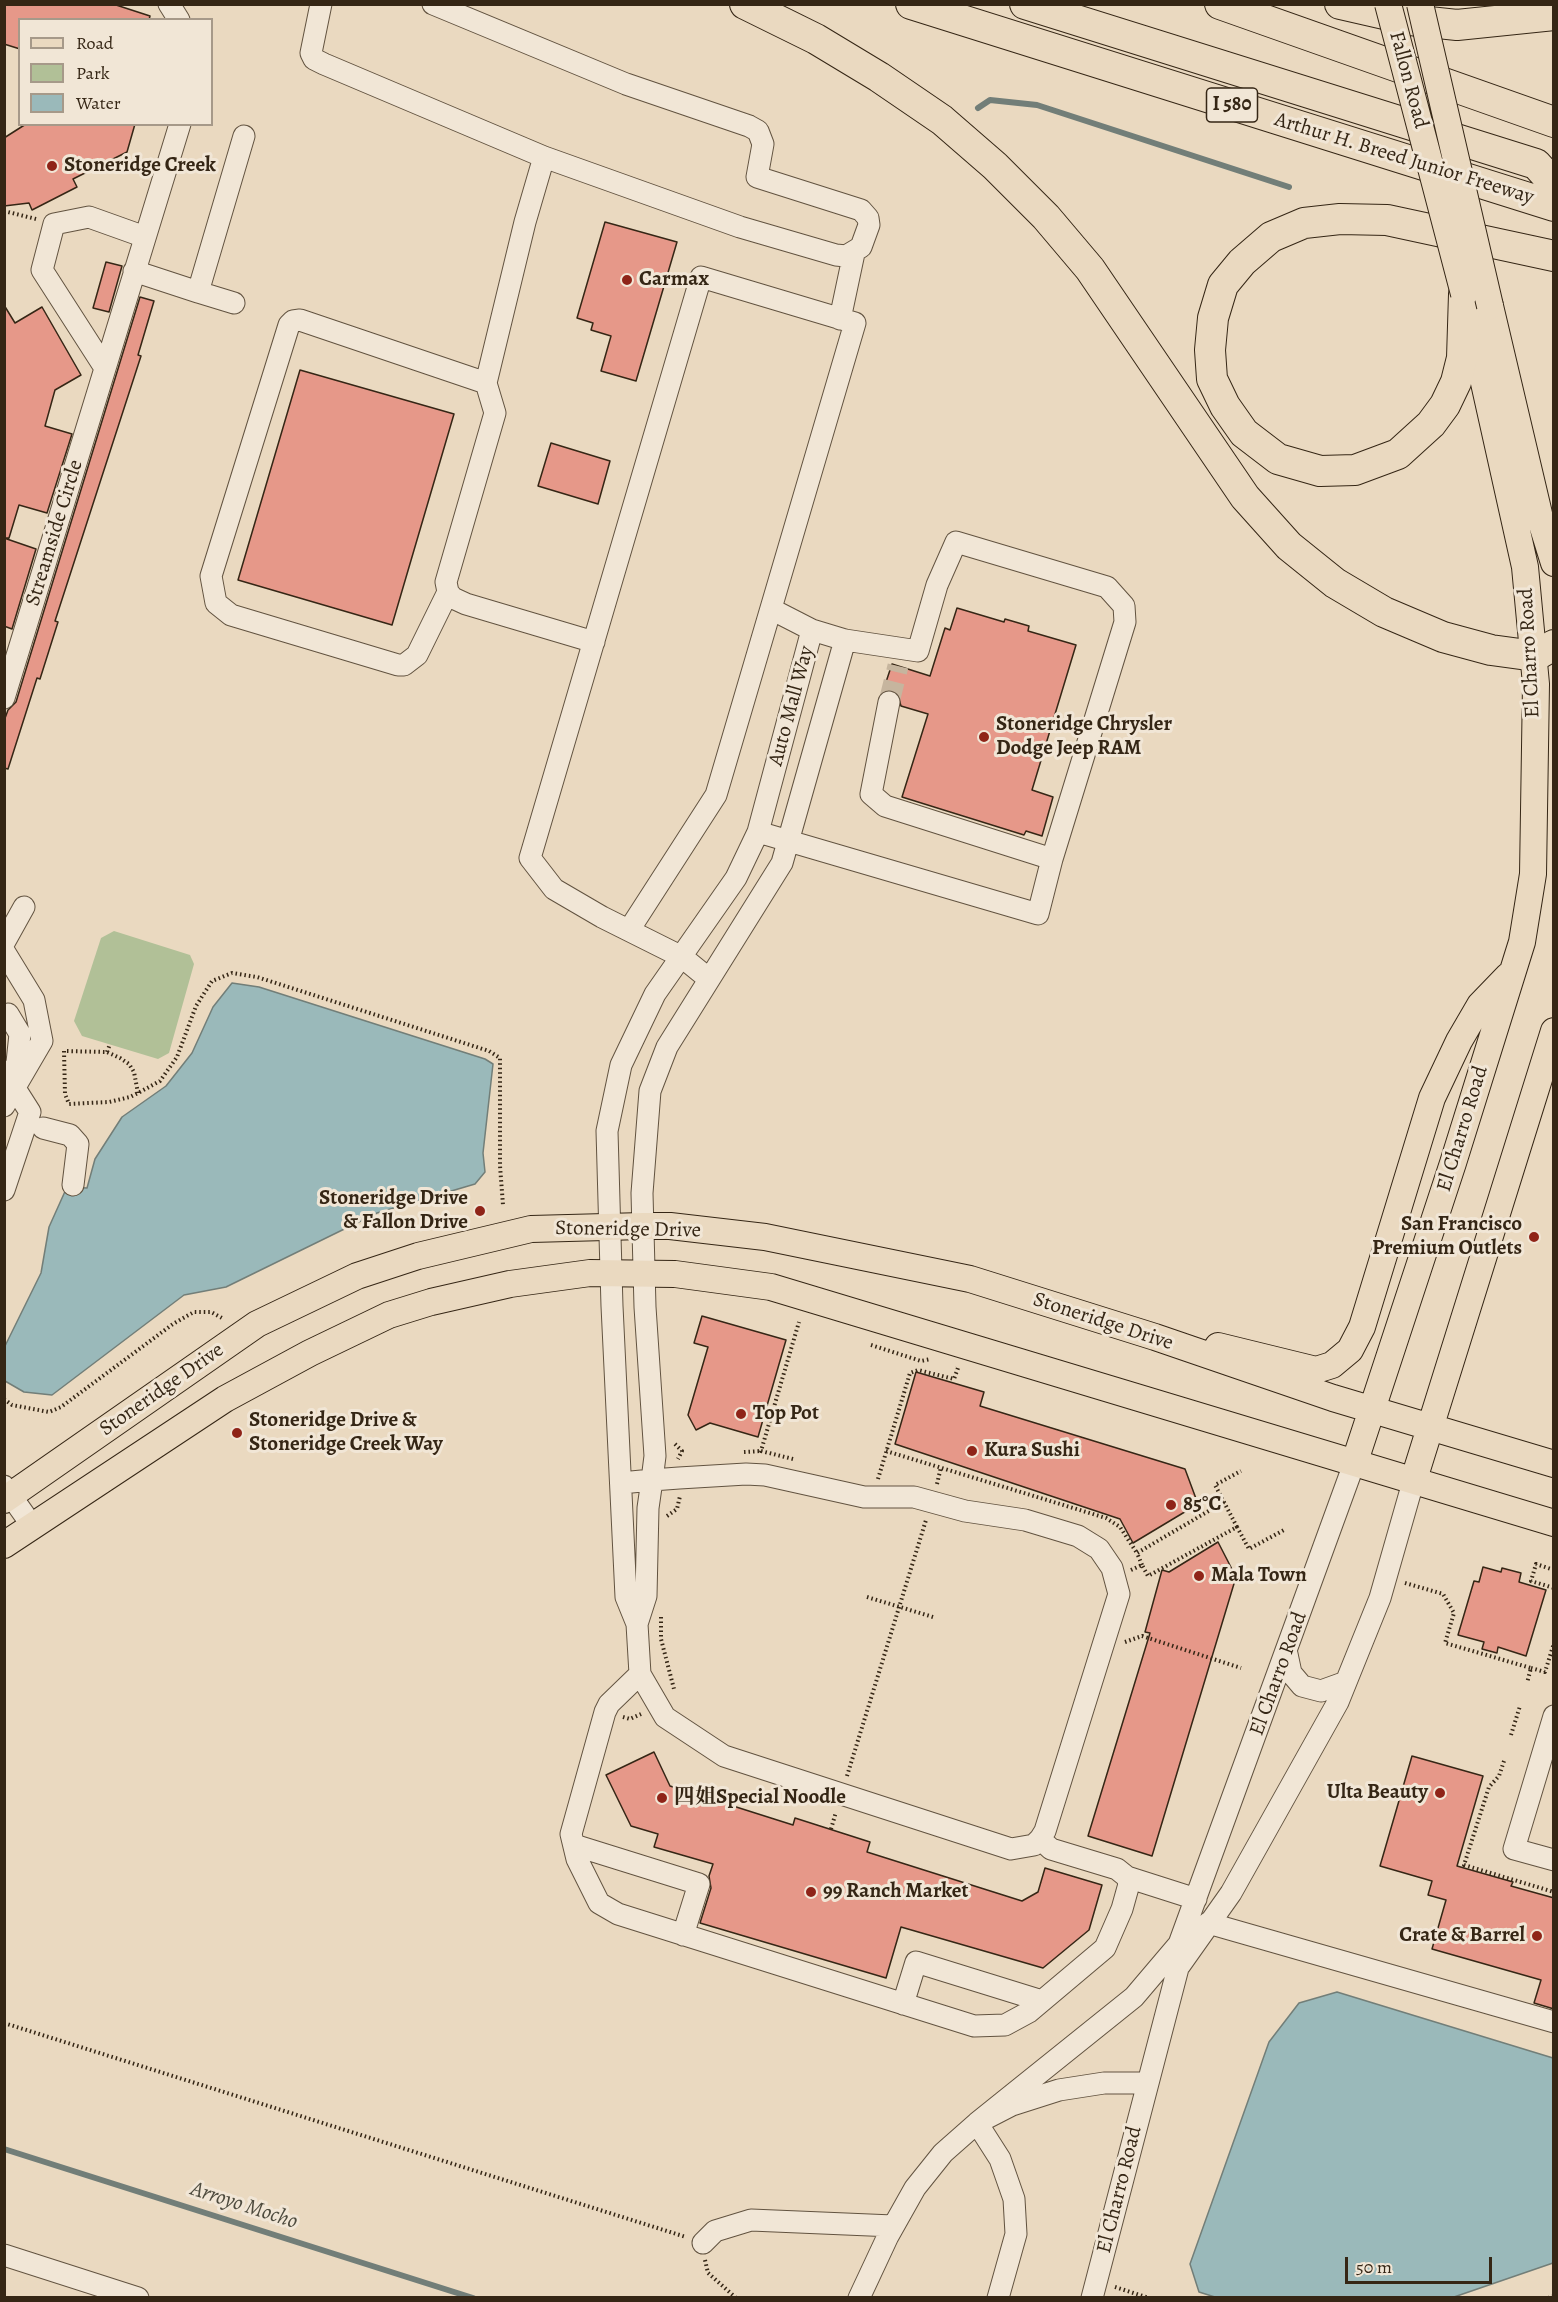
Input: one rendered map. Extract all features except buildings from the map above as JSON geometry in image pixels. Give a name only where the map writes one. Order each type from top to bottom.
[{"type":"highway","points":[[746,4],[816,39],[879,77],[942,120],[995,166],[1046,217],[1090,268],[1245,497],[1289,546],[1335,583],[1384,612],[1443,637],[1491,650],[1544,650]]},
{"type":"highway","name":"Arthur H. Breed Junior Freeway","points":[[911,4],[1554,206]]},
{"type":"highway","name":"I 580","points":[[1024,4],[1536,164],[1554,184]]},
{"type":"highway","points":[[1221,4],[1554,122]]},
{"type":"highway","points":[[1340,4],[1410,20],[1457,26],[1554,15]]},
{"type":"highway","points":[[1477,300],[1456,382],[1431,424],[1398,454],[1355,470],[1320,471],[1278,459],[1244,433],[1225,406],[1212,379],[1210,350],[1213,318],[1223,285],[1242,262],[1271,237],[1304,223],[1340,219],[1387,220],[1554,256]]},
{"type":"main road","name":"Fallon Road","points":[[1388,4],[1477,300]]},
{"type":"main road","name":"El Charro Road","points":[[1355,1461],[1453,1163],[1522,942],[1533,874],[1544,650],[1525,567],[1420,4]]},
{"type":"main road","name":"El Charro Road","points":[[1477,300],[1554,563]]},
{"type":"main road","points":[[1155,1337],[1237,1348],[1316,1370],[1332,1365],[1350,1350],[1362,1327],[1432,1098],[1459,1041],[1480,1005],[1512,972]]},
{"type":"main road","name":"El Charro Road","points":[[1414,1479],[1554,1031]]},
{"type":"main road","name":"Stoneridge Drive","points":[[7,1494],[257,1324],[357,1276],[418,1256],[531,1229],[643,1226],[670,1226],[765,1237],[970,1279],[1155,1337],[1371,1410],[1554,1464]]},
{"type":"main road","name":"Stoneridge Drive","points":[[5,1542],[33,1527],[225,1399],[310,1353],[389,1315],[431,1302],[510,1284],[611,1273],[675,1274],[771,1287],[1355,1461],[1554,1523]]},
{"type":"street","points":[[169,4],[178,18]]},
{"type":"street","points":[[321,4],[311,43],[311,53],[314,59],[544,157],[740,227],[836,255],[854,253],[861,247],[868,225],[865,213],[854,207],[757,177],[763,144],[758,130],[626,84],[433,4]]},
{"type":"street","name":"Streamside Circle","points":[[4,698],[179,126]]},
{"type":"street","points":[[198,292],[244,136]]},
{"type":"street","points":[[544,157],[525,222],[486,383],[495,414],[446,582],[448,592],[453,598],[466,604],[594,642]]},
{"type":"street","points":[[105,368],[42,270],[54,224],[89,217],[145,237]]},
{"type":"street","points":[[840,319],[854,253]]},
{"type":"street","points":[[134,271],[234,303]]},
{"type":"street","points":[[629,930],[716,795],[855,323],[700,277],[530,858],[554,889],[629,930],[682,957],[709,979]]},
{"type":"street","points":[[448,592],[417,655],[411,661],[398,665],[231,615],[216,603],[211,576],[289,325],[293,321],[300,320],[486,383]]},
{"type":"street","points":[[758,832],[1038,914],[1052,859],[1125,622],[1124,606],[1107,587],[956,542],[937,585],[918,651],[901,657],[845,640]]},
{"type":"street","points":[[771,609],[812,630]]},
{"type":"street","name":"Auto Mall Way","points":[[812,630],[845,640],[788,841],[774,879],[667,1047],[650,1091],[643,1165],[643,1226],[655,1456],[648,1508],[646,1596],[637,1624],[626,1597],[607,1131],[621,1065],[655,994],[736,878],[758,832],[812,630]]},
{"type":"street","points":[[889,702],[871,794],[885,806],[1052,859]]},
{"type":"street","points":[[4,943],[24,906]]},
{"type":"street","points":[[4,951],[34,1000],[42,1041],[10,1078]]},
{"type":"street","points":[[4,1106],[20,1034],[8,1014]]},
{"type":"street","points":[[4,1190],[30,1112],[10,1078]]},
{"type":"street","points":[[43,1128],[70,1135],[78,1144],[73,1185]]},
{"type":"street","name":"El Charro Road","points":[[1094,2290],[1178,1968],[1179,1944],[1287,1654],[1355,1461]]},
{"type":"street","points":[[621,1483],[765,1475],[864,1497],[914,1497],[964,1511],[1025,1520],[1078,1536],[1099,1549],[1112,1568],[1119,1594],[1045,1831],[1034,1845],[1011,1849],[724,1756],[665,1717],[640,1674],[637,1624]]},
{"type":"street","name":"El Charro Road","points":[[1178,1968],[1231,1893],[1338,1702],[1380,1598],[1414,1479]]},
{"type":"street","points":[[7,1494],[33,1527]]},
{"type":"street","points":[[1287,1654],[1291,1673],[1302,1686],[1321,1691],[1346,1682]]},
{"type":"street","points":[[640,1674],[609,1704],[605,1712],[571,1833],[577,1859],[599,1903],[618,1914],[974,2026],[1005,2025],[1029,2012],[1105,1948],[1122,1910],[1129,1884],[1127,1877]]},
{"type":"street","points":[[1554,1716],[1514,1849],[1554,1860]]},
{"type":"street","points":[[1040,1839],[1051,1849],[1117,1869],[1127,1877],[1196,1899]]},
{"type":"street","points":[[574,1845],[699,1884],[683,1935]]},
{"type":"street","points":[[1208,1923],[1554,2022]]},
{"type":"street","points":[[859,2296],[893,2226],[915,2188],[943,2153],[1134,1997],[1179,1944]]},
{"type":"street","points":[[903,2004],[916,1962],[1042,2001]]},
{"type":"street","points":[[977,2123],[1012,2105],[1059,2090],[1104,2083],[1148,2083]]},
{"type":"street","points":[[977,2123],[1000,2159],[1014,2199],[1016,2234],[998,2298]]},
{"type":"street","points":[[703,2243],[715,2231],[751,2220],[893,2226]]},
{"type":"street","points":[[4,2255],[138,2298]]},
{"type":"path","points":[[4,211],[54,224]]},
{"type":"path","points":[[138,1093],[134,1072],[129,1064],[107,1052],[64,1051],[65,1094],[69,1104],[109,1102],[138,1093],[160,1081],[177,1057],[196,1006],[213,981],[232,973],[257,977],[489,1051],[500,1058],[500,1166],[503,1205]]},
{"type":"path","points":[[107,1052],[110,1044]]},
{"type":"path","points":[[4,1400],[12,1405],[49,1412],[61,1407],[173,1324],[194,1312],[211,1312],[222,1318]]},
{"type":"path","points":[[782,1455],[762,1451],[799,1322]]},
{"type":"path","points":[[871,1345],[921,1361],[930,1359],[939,1362]]},
{"type":"path","points":[[867,1479],[877,1480],[910,1373],[918,1370],[954,1379],[958,1368],[949,1365]]},
{"type":"path","points":[[886,1451],[1106,1518],[1120,1527],[1137,1553],[1148,1576],[1237,1527]]},
{"type":"path","points":[[831,1829],[942,1467]]},
{"type":"path","points":[[1241,1471],[1215,1485],[1249,1549],[1284,1530]]},
{"type":"path","points":[[1137,1553],[1224,1502]]},
{"type":"path","points":[[1554,1570],[1536,1564],[1531,1581],[1554,1588]]},
{"type":"path","points":[[1115,1577],[1142,1565]]},
{"type":"path","points":[[1404,1582],[1443,1594],[1454,1613],[1445,1642],[1545,1672],[1554,1643]]},
{"type":"path","points":[[867,1597],[933,1617]]},
{"type":"path","points":[[1106,1637],[1125,1642],[1142,1636],[1241,1668]]},
{"type":"path","points":[[1527,1683],[1531,1668]]},
{"type":"path","points":[[1511,1735],[1520,1706]]},
{"type":"path","points":[[4,2023],[703,2243],[708,2273],[736,2298]]},
{"type":"path","points":[[1094,2290],[1149,2298]]},
{"type":"path","points":[[1548,2298],[1554,2296]]},
{"type":"green space","points":[[114,931],[190,955],[194,964],[169,1053],[158,1059],[82,1036],[74,1021],[101,938]]},
{"type":"water","points":[[232,983],[259,987],[485,1059],[493,1064],[483,1153],[485,1172],[475,1184],[377,1213],[226,1287],[184,1295],[52,1395],[24,1392],[5,1381],[4,1348],[41,1273],[49,1227],[67,1187],[87,1188],[95,1159],[122,1117],[166,1086],[192,1053],[213,1007]]},
{"type":"water","points":[[1337,1992],[1553,2058],[1553,2263],[1454,2297],[1218,2298],[1199,2292],[1190,2264],[1269,2042],[1299,2003]]},
{"type":"waterway","points":[[978,108],[990,100],[1037,105],[1289,187]]},
{"type":"waterway","name":"Arroyo Mocho","points":[[4,2149],[473,2298]]},
{"type":"tunnel","points":[[889,702],[898,666]]},
{"type":"place","name":"Stoneridge Creek","points":[[52,166]]},
{"type":"place","name":"Carmax","points":[[627,280]]},
{"type":"place","name":"Stoneridge Chrysler Dodge Jeep RAM","points":[[984,737]]},
{"type":"place","name":"Stoneridge Drive & Fallon Drive","points":[[480,1211]]},
{"type":"place","name":"San Francisco Premium Outlets","points":[[1534,1237]]},
{"type":"place","name":"Top Pot","points":[[741,1414]]},
{"type":"place","name":"Stoneridge Drive & Stoneridge Creek Way","points":[[237,1433]]},
{"type":"place","name":"Kura Sushi","points":[[972,1451]]},
{"type":"place","name":"85°C","points":[[1171,1505]]},
{"type":"place","name":"Mala Town","points":[[1199,1576]]},
{"type":"place","name":"Ulta Beauty","points":[[1440,1793]]},
{"type":"place","name":"四姐Special Noodle","points":[[662,1798]]},
{"type":"place","name":"99 Ranch Market","points":[[811,1892]]},
{"type":"place","name":"Crate & Barrel","points":[[1537,1936]]}]
